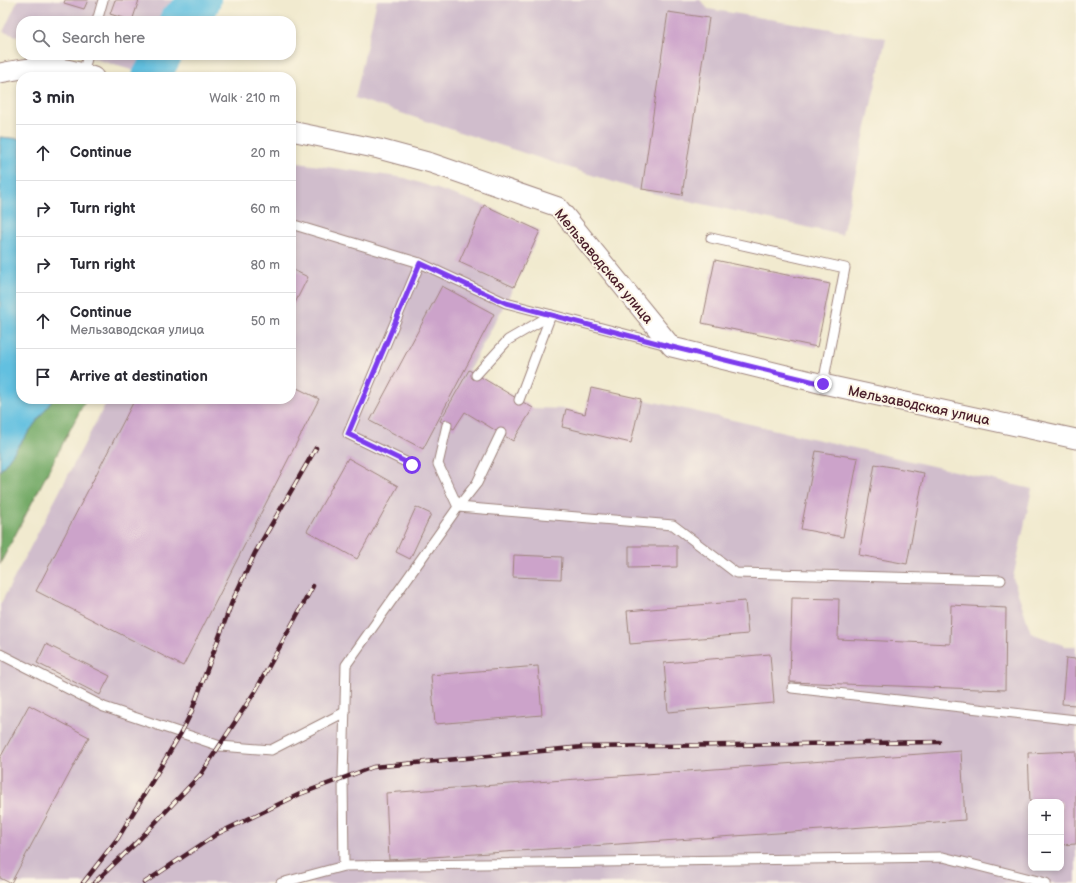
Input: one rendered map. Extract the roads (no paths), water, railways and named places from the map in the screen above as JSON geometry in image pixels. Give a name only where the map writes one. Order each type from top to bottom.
[{"type":"street","points":[[0,73],[48,67],[73,72]]},
{"type":"street","name":"Мельзаводская улица","points":[[296,132],[379,149],[431,163],[558,207],[672,347],[823,384],[1076,439]]},
{"type":"lane","points":[[99,16],[103,0]]},
{"type":"lane","points":[[88,60],[88,72]]},
{"type":"lane","points":[[296,226],[420,263],[506,303],[672,347]]},
{"type":"lane","points":[[711,238],[845,268],[823,384]]},
{"type":"lane","points":[[412,465],[348,434],[420,263]]},
{"type":"lane","points":[[476,375],[508,340],[551,315]]},
{"type":"lane","points":[[519,400],[551,315]]},
{"type":"lane","points":[[447,425],[438,464],[458,507]]},
{"type":"lane","points":[[344,866],[343,778],[346,666],[458,507],[477,483],[501,433]]},
{"type":"lane","points":[[458,507],[673,525],[736,572],[1000,580]]},
{"type":"lane","points":[[0,654],[104,707],[220,746],[271,750],[345,712]]},
{"type":"lane","points":[[792,688],[1076,720]]},
{"type":"lane","points":[[281,883],[344,866],[944,857],[1046,883]]},
{"type":"water","points":[[0,137],[16,139],[16,404],[49,404],[0,471]]},
{"type":"waterway","points":[[184,16],[200,4],[202,0]]},
{"type":"waterway","points":[[154,72],[160,60]]},
{"type":"railway","points":[[83,883],[118,838],[181,733],[191,713],[232,602],[255,553],[316,448]]},
{"type":"railway","points":[[94,883],[137,842],[201,774],[256,690],[313,586]]},
{"type":"railway","points":[[144,883],[217,834],[300,794],[373,767],[583,747],[939,742]]}]
